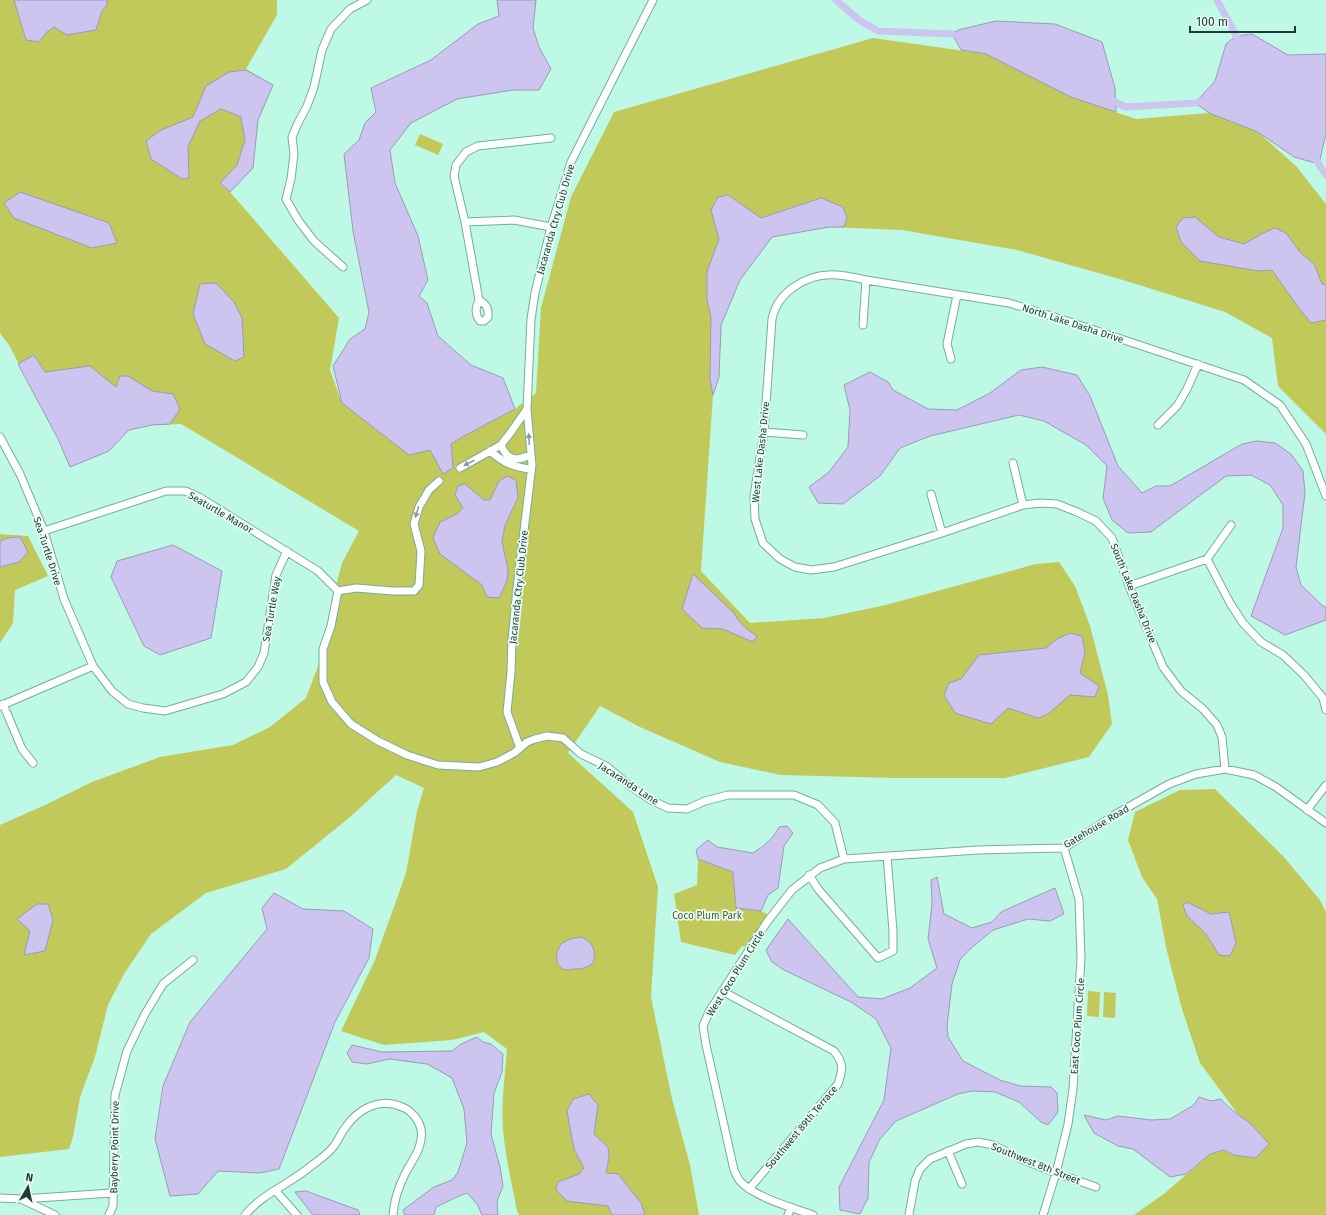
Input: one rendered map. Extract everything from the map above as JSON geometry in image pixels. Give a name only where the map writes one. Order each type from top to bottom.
[{"type":"street","points":[[343,266],[314,241],[298,220],[286,199],[291,179],[294,154],[292,137],[310,100],[322,50],[331,29],[350,9],[367,0]]},
{"type":"street","name":"Jacaranda Ctry Club Drive","points":[[520,748],[507,712],[517,588],[531,469],[527,409],[531,319],[535,293],[551,227],[571,162],[653,0]]},
{"type":"street","points":[[479,300],[466,222],[454,176],[456,165],[466,152],[478,146],[551,138]]},
{"type":"street","points":[[466,222],[514,220],[551,227]]},
{"type":"street","name":"North Lake Dasha Drive","points":[[772,319],[774,310],[780,299],[788,291],[812,276],[828,275],[848,276],[1009,303],[1061,319],[1244,380],[1280,405],[1306,444],[1326,496]]},
{"type":"street","points":[[863,326],[866,280]]},
{"type":"street","points":[[951,359],[948,344],[957,294]]},
{"type":"street","name":"West Lake Dasha Drive","points":[[772,319],[764,432],[754,496],[755,519],[763,543],[780,559],[795,567]]},
{"type":"street","points":[[1158,425],[1177,406],[1187,389],[1198,364]]},
{"type":"street","points":[[460,468],[500,445],[527,409]]},
{"type":"street","points":[[764,432],[803,435]]},
{"type":"street","name":"Sea Turtle Drive","points":[[0,437],[20,474],[44,531],[64,599],[93,666],[112,690],[128,704],[165,711],[223,694],[246,682],[258,667]]},
{"type":"street","points":[[500,445],[504,452],[515,460],[523,459],[530,455]]},
{"type":"street","points":[[490,451],[499,459],[512,466],[531,469]]},
{"type":"street","points":[[1014,463],[1023,505]]},
{"type":"street","points":[[338,592],[356,588],[414,591],[419,585],[421,551],[414,524],[419,506],[429,490],[439,481]]},
{"type":"street","name":"Seaturtle Manor","points":[[44,531],[166,491],[185,491],[199,497],[318,571],[338,592]]},
{"type":"street","points":[[931,494],[942,533]]},
{"type":"street","name":"South Lake Dasha Drive","points":[[795,567],[812,570],[834,567],[942,533],[1023,505],[1040,503],[1057,504],[1077,512],[1096,522],[1112,538],[1129,586],[1163,667],[1181,691],[1203,709],[1217,725],[1222,737],[1225,769]]},
{"type":"street","points":[[1129,586],[1207,559],[1231,525]]},
{"type":"street","name":"Sea Turtle Way","points":[[258,667],[264,653],[276,575],[286,551]]},
{"type":"street","points":[[1207,559],[1230,603],[1243,623],[1261,642],[1283,655],[1304,675],[1323,698],[1326,710]]},
{"type":"street","name":"Jacaranda Lane","points":[[338,592],[331,626],[324,649],[323,682],[332,702],[350,724],[378,741],[408,755],[438,765],[479,767],[497,762],[514,754],[531,740],[547,736],[563,738],[581,754],[606,766],[629,785],[651,800],[668,808],[687,809],[706,801],[728,795],[794,796],[818,805],[835,823],[844,859]]},
{"type":"street","points":[[33,763],[22,749],[2,705],[93,666]]},
{"type":"street","name":"Gatehouse Road","points":[[844,859],[978,850],[1064,848],[1116,814],[1168,784],[1196,774],[1225,769],[1254,775],[1276,786],[1326,823]]},
{"type":"street","points":[[1307,810],[1326,785]]},
{"type":"street","name":"East Coco Plum Circle","points":[[1043,1215],[1056,1173],[1068,1124],[1073,1089],[1082,958],[1079,899],[1064,848]]},
{"type":"street","points":[[809,875],[818,889],[878,958],[893,951],[893,931],[887,856]]},
{"type":"street","name":"West Coco Plum Circle","points":[[749,1189],[740,1181],[734,1170],[703,1026],[709,1012],[767,922],[792,890],[809,875],[820,868],[844,859]]},
{"type":"street","name":"Bayberry Point Drive","points":[[109,1215],[113,1206],[112,1193],[115,1095],[127,1051],[145,1014],[163,984],[193,960]]},
{"type":"street","name":"Southwest 89th Terrace","points":[[722,991],[834,1051],[841,1060],[842,1070],[838,1084],[749,1189]]},
{"type":"street","points":[[245,1215],[254,1205],[319,1160],[334,1146],[344,1128],[356,1114],[371,1105],[387,1103],[400,1106],[408,1110],[416,1119],[421,1129],[420,1142],[416,1156],[405,1174],[398,1191],[393,1215]]},
{"type":"street","name":"Southwest 8th Street","points":[[909,1215],[915,1181],[920,1169],[930,1159],[966,1144],[978,1142],[993,1145],[1019,1158],[1096,1187]]},
{"type":"street","points":[[948,1151],[962,1184]]},
{"type":"street","points":[[749,1189],[772,1200],[813,1215]]},
{"type":"street","points":[[275,1190],[297,1215]]},
{"type":"street","points":[[0,1198],[22,1199],[112,1193]]},
{"type":"street","points":[[22,1199],[55,1215]]},
{"type":"street","points":[[788,1215],[791,1207]]},
{"type":"green space","points":[[0,0],[277,0],[277,15],[246,69],[273,85],[258,120],[253,168],[230,192],[339,318],[330,370],[342,403],[430,450],[453,468],[451,444],[515,409],[536,393],[541,308],[571,197],[614,112],[873,38],[986,54],[1071,97],[1136,119],[1209,113],[1258,132],[1296,166],[1326,204],[1326,434],[1278,386],[1272,338],[1225,312],[1123,280],[1017,250],[902,230],[829,227],[772,237],[740,280],[721,325],[719,377],[713,395],[701,571],[750,623],[824,618],[886,605],[1036,564],[1059,562],[1075,586],[1090,626],[1108,695],[1112,724],[1089,757],[1005,778],[895,778],[781,775],[720,762],[640,727],[600,706],[568,753],[633,812],[658,887],[651,997],[672,1099],[690,1165],[699,1215],[519,1215],[505,1149],[503,1129],[503,1099],[507,1049],[484,1032],[452,1040],[384,1045],[341,1031],[375,960],[406,873],[417,811],[424,788],[396,775],[350,817],[286,869],[206,893],[151,934],[124,974],[108,1005],[95,1057],[80,1097],[73,1137],[69,1149],[0,1157],[0,825],[92,782],[160,757],[233,745],[270,727],[306,698],[321,658],[330,609],[342,563],[359,531],[181,424],[152,425],[129,430],[109,451],[70,467],[58,439],[9,345],[0,333]]},
{"type":"green space","points":[[420,134],[443,144],[438,155],[415,145]]},
{"type":"green space","points":[[0,534],[28,536],[48,576],[15,590],[13,623],[0,643]]},
{"type":"green space","points":[[1215,789],[1282,855],[1320,900],[1326,912],[1326,1215],[1134,1215],[1165,1193],[1210,1154],[1224,1150],[1234,1155],[1252,1125],[1240,1117],[1200,1063],[1181,1006],[1166,947],[1157,899],[1142,877],[1128,840],[1135,812],[1180,790]]},
{"type":"green space","name":"Coco Plum Park","points":[[698,859],[733,872],[736,908],[761,911],[769,915],[747,947],[742,946],[735,955],[681,942],[674,894],[697,885]]},
{"type":"green space","points":[[1088,991],[1100,992],[1099,1017],[1087,1016]]},
{"type":"green space","points":[[1104,992],[1116,993],[1115,1018],[1103,1017]]},
{"type":"shaded area","points":[[14,0],[107,0],[107,5],[102,11],[96,30],[67,35],[54,27],[47,32],[39,42],[26,40]]},
{"type":"shaded area","points":[[497,0],[536,0],[533,28],[539,47],[551,69],[539,90],[513,90],[457,99],[411,123],[390,150],[395,183],[418,236],[428,280],[419,296],[427,303],[438,336],[471,365],[503,378],[515,409],[451,444],[453,468],[443,474],[430,450],[409,455],[342,403],[333,366],[350,339],[365,329],[369,312],[353,231],[344,154],[359,140],[365,123],[376,112],[371,88],[431,60],[478,24],[499,16]]},
{"type":"shaded area","points":[[996,21],[1055,24],[1102,42],[1115,88],[1116,112],[1071,97],[986,54],[961,50],[952,34],[958,30]]},
{"type":"shaded area","points":[[1252,34],[1288,55],[1326,54],[1326,133],[1319,164],[1294,157],[1258,132],[1209,113],[1195,103],[1215,81],[1226,44],[1236,36]]},
{"type":"shaded area","points":[[246,70],[273,85],[258,120],[253,168],[230,192],[220,183],[237,165],[245,140],[241,117],[221,109],[200,121],[188,147],[189,178],[182,179],[151,159],[146,141],[161,130],[193,117],[206,86],[229,72]]},
{"type":"shaded area","points":[[20,192],[109,223],[117,243],[92,248],[14,218],[4,203]]},
{"type":"shaded area","points":[[728,195],[761,218],[821,198],[843,207],[847,218],[844,227],[829,227],[772,237],[740,280],[721,325],[719,377],[713,395],[710,379],[711,317],[707,299],[707,272],[719,239],[711,210],[718,197]]},
{"type":"shaded area","points":[[1195,217],[1219,237],[1244,244],[1275,228],[1286,233],[1300,252],[1314,264],[1322,284],[1326,285],[1326,320],[1311,323],[1272,270],[1258,271],[1200,261],[1181,242],[1176,227],[1183,218]]},
{"type":"shaded area","points":[[216,283],[234,302],[242,318],[244,357],[235,361],[205,344],[193,314],[200,284]]},
{"type":"shaded area","points":[[34,355],[45,372],[90,366],[116,387],[120,376],[128,376],[152,391],[173,394],[180,409],[170,424],[152,425],[129,430],[109,451],[70,467],[58,439],[18,364]]},
{"type":"shaded area","points":[[1042,367],[1077,375],[1090,396],[1118,466],[1142,493],[1156,486],[1170,486],[1242,444],[1257,441],[1275,443],[1291,454],[1303,471],[1305,493],[1296,567],[1301,585],[1323,606],[1326,607],[1326,620],[1285,635],[1251,616],[1283,528],[1283,505],[1270,485],[1251,475],[1226,476],[1151,532],[1128,533],[1112,520],[1103,498],[1107,466],[1086,445],[1044,421],[1019,415],[930,436],[900,448],[880,476],[843,504],[818,503],[809,487],[829,472],[848,447],[850,410],[844,385],[870,372],[888,382],[893,390],[928,409],[957,410],[990,393],[1021,370]]},
{"type":"shaded area","points":[[507,476],[516,480],[518,498],[505,525],[502,542],[508,569],[507,581],[499,598],[487,597],[482,585],[440,554],[433,538],[440,522],[457,514],[463,508],[455,495],[458,486],[465,484],[484,500],[490,500],[499,481]]},
{"type":"shaded area","points":[[20,537],[28,552],[19,562],[0,567],[0,541],[8,538]]},
{"type":"shaded area","points":[[173,545],[222,571],[211,638],[160,655],[144,646],[111,577],[117,561]]},
{"type":"shaded area","points":[[693,574],[734,613],[744,626],[757,636],[753,642],[723,629],[702,628],[682,609]]},
{"type":"shaded area","points":[[1070,633],[1082,636],[1085,652],[1080,673],[1099,686],[1095,697],[1070,695],[1048,714],[1038,718],[1008,708],[991,724],[955,713],[944,695],[949,683],[961,679],[979,655],[1046,648],[1057,639]]},
{"type":"shaded area","points":[[787,826],[793,833],[784,846],[778,888],[768,895],[761,911],[736,908],[733,872],[698,859],[696,850],[708,840],[717,847],[753,853],[768,842],[779,827]]},
{"type":"shaded area","points":[[937,877],[944,914],[972,928],[992,922],[1001,912],[1055,888],[1064,914],[1050,921],[1028,919],[993,930],[969,950],[960,960],[952,984],[947,1026],[948,1037],[963,1061],[1000,1080],[1020,1086],[1051,1087],[1057,1093],[1058,1112],[1048,1125],[1041,1122],[1019,1102],[995,1092],[972,1091],[958,1094],[896,1121],[880,1139],[869,1162],[868,1198],[860,1214],[840,1210],[839,1187],[884,1100],[891,1048],[876,1019],[851,1002],[784,970],[772,962],[766,950],[788,919],[858,997],[882,999],[910,988],[937,968],[928,939],[932,904],[931,880]]},
{"type":"shaded area","points":[[274,893],[303,909],[344,911],[373,929],[369,958],[335,1022],[279,1169],[260,1173],[218,1171],[198,1194],[170,1196],[155,1139],[163,1086],[190,1022],[267,929],[262,908]]},
{"type":"shaded area","points":[[1187,902],[1211,914],[1229,912],[1236,943],[1230,956],[1219,955],[1206,934],[1187,916],[1183,905]]},
{"type":"shaded area","points":[[37,904],[48,904],[53,920],[45,951],[24,955],[30,931],[17,919]]},
{"type":"shaded area","points":[[580,937],[588,941],[594,950],[593,963],[581,969],[563,969],[560,967],[557,960],[558,951],[561,944]]},
{"type":"shaded area","points":[[477,1037],[483,1042],[491,1044],[503,1054],[502,1072],[494,1093],[491,1134],[500,1167],[503,1186],[497,1201],[498,1215],[482,1215],[477,1204],[467,1193],[436,1207],[434,1215],[405,1215],[403,1210],[434,1187],[452,1180],[458,1172],[467,1143],[464,1109],[452,1078],[427,1064],[389,1059],[367,1064],[352,1062],[347,1053],[352,1045],[382,1052],[452,1051],[461,1044]]},
{"type":"shaded area","points":[[589,1094],[598,1105],[594,1134],[608,1147],[609,1157],[606,1173],[618,1174],[641,1203],[645,1215],[612,1215],[608,1206],[567,1201],[556,1190],[558,1182],[579,1174],[584,1168],[574,1149],[567,1111],[573,1099]]},
{"type":"shaded area","points":[[1199,1097],[1211,1101],[1221,1099],[1232,1110],[1252,1125],[1269,1144],[1256,1158],[1234,1155],[1224,1150],[1210,1154],[1186,1174],[1170,1177],[1133,1149],[1118,1146],[1094,1133],[1084,1115],[1106,1120],[1118,1116],[1151,1120],[1170,1119],[1194,1105]]},
{"type":"shaded area","points":[[306,1191],[358,1210],[360,1215],[313,1215],[295,1192]]},
{"type":"waterway","points":[[836,0],[859,20],[878,31],[952,34]]},
{"type":"waterway","points":[[1217,0],[1240,43]]},
{"type":"waterway","points":[[1115,102],[1126,107],[1195,103],[1204,100]]},
{"type":"waterway","points":[[1314,157],[1326,175]]}]
